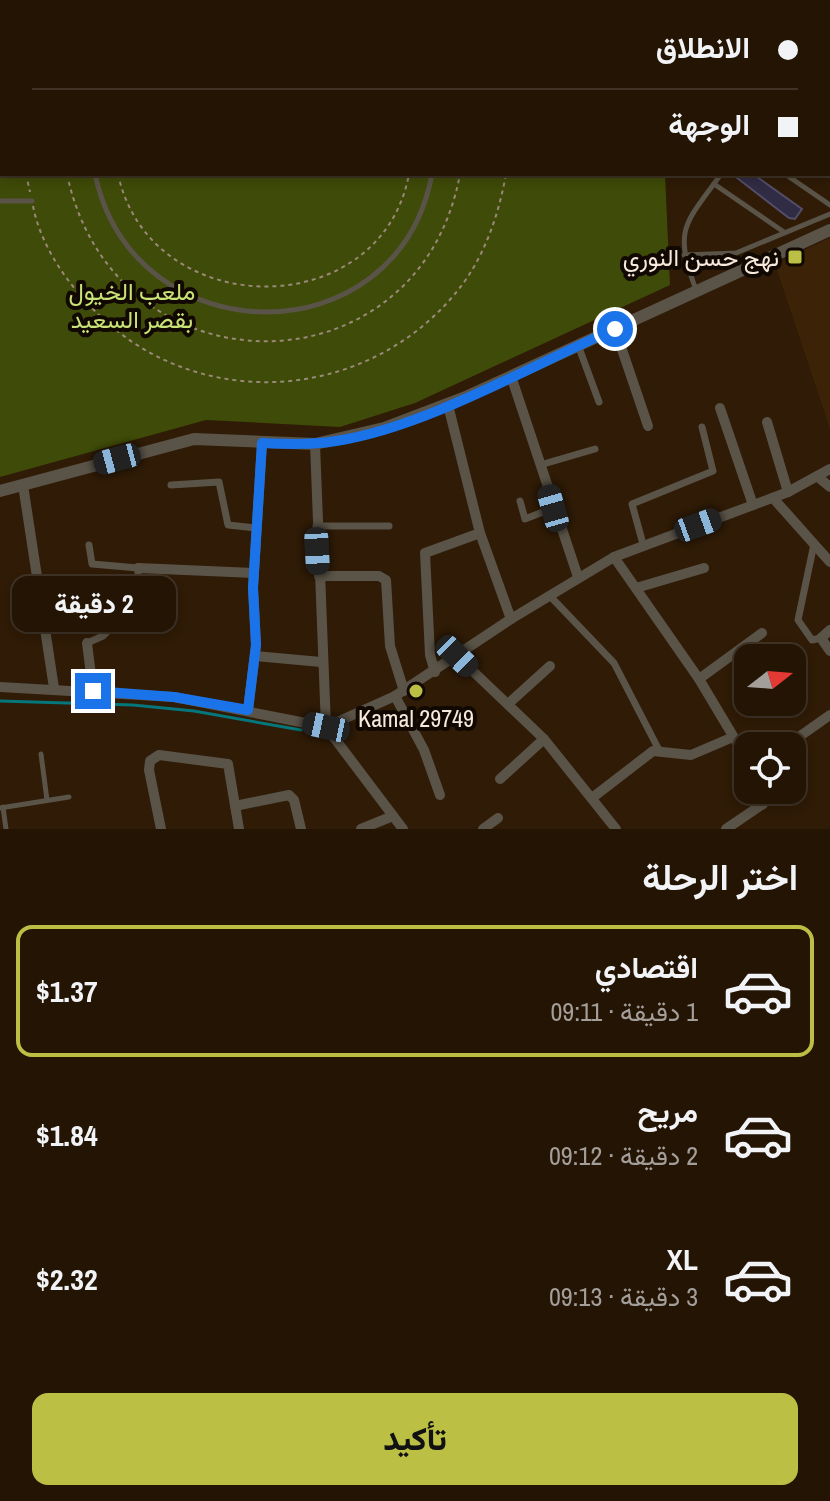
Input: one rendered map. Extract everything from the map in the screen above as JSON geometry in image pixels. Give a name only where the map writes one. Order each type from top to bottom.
[{"type":"street","points":[[0,491],[194,439],[315,444],[351,438],[448,405],[830,230]]},
{"type":"street","points":[[615,329],[648,426]]},
{"type":"street","points":[[578,345],[599,402]]},
{"type":"street","points":[[511,376],[578,577]]},
{"type":"street","points":[[448,405],[480,533],[511,619]]},
{"type":"street","points":[[720,408],[753,505]]},
{"type":"street","points":[[767,422],[788,492]]},
{"type":"street","points":[[643,544],[632,504],[713,471],[702,427]]},
{"type":"street","points":[[248,710],[255,656],[254,573],[262,443]]},
{"type":"street","points":[[315,444],[321,662],[326,727],[403,829]]},
{"type":"street","points":[[540,465],[595,449]]},
{"type":"street","points":[[0,687],[174,697],[326,727],[400,694],[511,619],[614,557],[788,492],[830,469]]},
{"type":"street","points":[[818,477],[830,487]]},
{"type":"street","points":[[171,485],[219,482],[228,525],[257,528]]},
{"type":"street","points":[[23,485],[54,688]]},
{"type":"street","points":[[773,498],[830,562]]},
{"type":"street","points":[[520,501],[525,519],[553,508]]},
{"type":"street","points":[[316,526],[389,526]]},
{"type":"street","points":[[435,672],[430,655],[425,553],[480,533]]},
{"type":"street","points":[[814,544],[798,620],[812,640],[821,638],[830,630]]},
{"type":"street","points":[[89,545],[92,564],[254,573]]},
{"type":"street","points":[[592,798],[659,750],[691,755],[733,737],[699,679],[614,557]]},
{"type":"street","points":[[85,603],[89,622],[100,620],[101,625],[128,630],[138,606],[138,568]]},
{"type":"street","points":[[636,588],[704,568]]},
{"type":"street","points":[[319,576],[379,576],[386,580],[390,646],[400,694],[440,795]]},
{"type":"street","points":[[549,595],[614,663],[659,750]]},
{"type":"street","points":[[93,691],[87,643],[103,636],[113,626]]},
{"type":"street","points":[[699,679],[762,633]]},
{"type":"street","points":[[821,638],[830,651]]},
{"type":"street","points":[[255,656],[321,662]]},
{"type":"street","points":[[457,656],[544,739],[616,829]]},
{"type":"street","points":[[508,704],[550,666]]},
{"type":"street","points":[[806,732],[830,715]]},
{"type":"street","points":[[500,779],[544,739]]},
{"type":"street","points":[[161,829],[149,770],[150,761],[159,755],[225,763],[239,829]]},
{"type":"street","points":[[235,806],[289,795],[294,800],[301,829]]},
{"type":"street","points":[[730,828],[763,804]]},
{"type":"street","points":[[361,829],[393,816]]},
{"type":"street","points":[[483,829],[498,818]]},
{"type":"lane","points":[[96,176],[112,224],[132,252],[156,275],[195,298],[249,313],[280,313],[316,306],[346,293],[375,273],[398,250],[417,221],[431,176]]},
{"type":"lane","points":[[696,290],[684,255],[685,225],[720,176]]},
{"type":"lane","points":[[788,176],[830,205]]},
{"type":"lane","points":[[714,184],[785,233]]},
{"type":"lane","points":[[0,201],[32,201]]},
{"type":"lane","points":[[684,255],[736,253],[830,214]]},
{"type":"lane","points":[[41,754],[47,800]]},
{"type":"lane","points":[[6,829],[1,807],[69,797]]},
{"type":"path","points":[[67,176],[73,202],[88,238],[110,271],[138,298],[171,320],[207,334],[246,342],[283,342],[324,333],[359,318],[392,296],[419,268],[441,235],[460,176]]},
{"type":"path","points":[[119,176],[132,210],[149,235],[170,256],[221,283],[264,288],[309,282],[336,271],[360,254],[380,233],[397,208],[408,176]]},
{"type":"shaded area","points":[[830,238],[830,429],[775,264]]},
{"type":"green space","name":"ملعب الخيول بقصر السعيد","points":[[0,176],[665,176],[670,285],[415,403],[340,427],[206,420],[0,477]]},
{"type":"building","points":[[735,176],[756,176],[802,209],[795,219],[789,218]]},
{"type":"waterway","points":[[0,701],[133,705],[194,711],[301,730]]},
{"type":"place","name":"نهج حسن النوري","points":[[795,257]]},
{"type":"place","name":"Kamal 29749","points":[[416,691]]},
{"type":"route","points":[[93,691],[174,697],[248,710],[256,645],[253,588],[262,443],[324,443],[384,428],[448,405],[615,329]]}]
